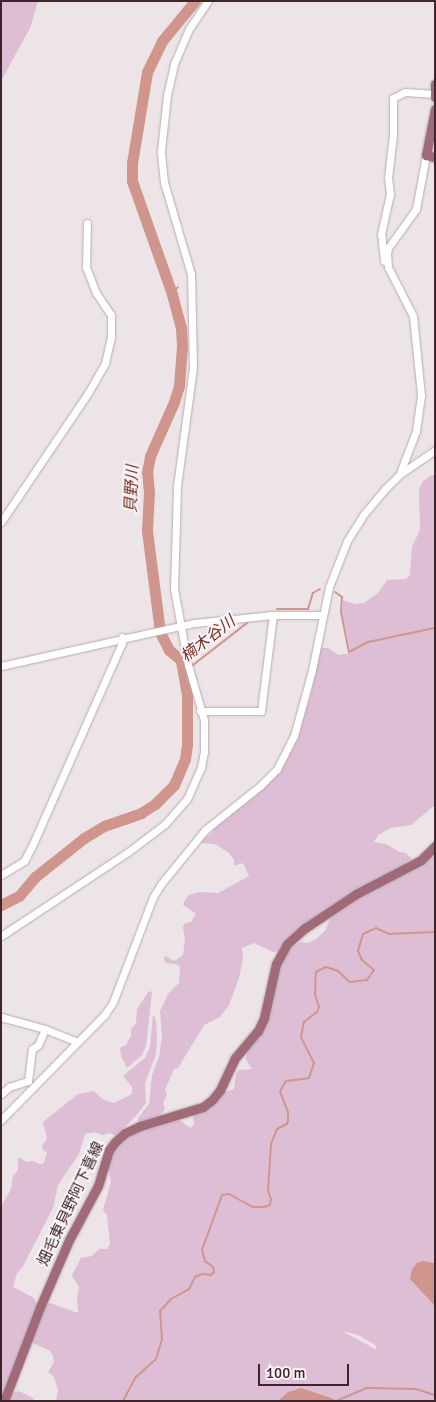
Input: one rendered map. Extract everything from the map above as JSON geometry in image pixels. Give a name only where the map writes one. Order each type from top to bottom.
[{"type":"main road","points":[[435,84],[435,96]]},
{"type":"main road","points":[[430,156],[435,109]]},
{"type":"main road","name":"畑毛東貝野阿下喜線","points":[[4,1401],[68,1240],[98,1186],[109,1150],[115,1142],[125,1133],[140,1126],[203,1107],[212,1100],[220,1090],[236,1058],[258,1032],[264,1018],[276,964],[287,944],[305,928],[356,894],[421,860],[435,846]]},
{"type":"street","points":[[1,936],[128,852],[165,824],[187,799],[201,767],[204,752],[204,720],[189,669],[174,589],[176,497],[193,373],[192,289],[188,262],[164,182],[161,152],[166,104],[174,64],[189,29],[208,1]]},
{"type":"street","points":[[400,474],[416,431],[421,395],[413,316],[384,260],[381,234],[390,194],[388,178],[393,135],[393,98],[405,92],[435,96]]},
{"type":"street","points":[[388,267],[388,248],[416,209],[430,156]]},
{"type":"street","points":[[1,522],[88,393],[105,363],[111,336],[111,315],[96,293],[87,273],[85,245],[87,222]]},
{"type":"street","points":[[1,1120],[113,1002],[153,896],[161,884],[205,830],[260,786],[277,769],[294,736],[312,670],[335,567],[354,529],[385,489],[400,474],[435,450]]},
{"type":"street","points":[[200,711],[261,712],[272,615]]},
{"type":"street","points":[[1,666],[146,632],[235,617],[323,615]]},
{"type":"street","points":[[1,875],[24,861],[32,846],[122,643],[122,638]]},
{"type":"street","points":[[1,1017],[45,1029],[77,1042]]},
{"type":"street","points":[[1,1094],[9,1087],[28,1081],[32,1049],[38,1045],[45,1029]]},
{"type":"shaded area","points":[[1,1],[38,1],[30,28],[1,81]]},
{"type":"shaded area","points":[[432,475],[435,476],[435,805],[411,825],[391,828],[378,835],[374,842],[386,844],[400,852],[406,853],[412,859],[384,876],[279,951],[273,952],[254,943],[242,948],[243,958],[239,978],[229,1005],[220,1017],[204,1025],[178,1068],[174,1069],[165,1090],[167,1095],[163,1103],[165,1109],[160,1116],[139,1122],[138,1118],[149,1104],[152,1075],[159,1057],[162,1036],[160,1011],[168,994],[179,983],[180,966],[165,963],[164,958],[166,956],[174,961],[183,955],[185,940],[183,927],[185,923],[191,922],[196,914],[183,905],[185,900],[189,895],[199,892],[218,893],[249,876],[243,863],[234,866],[234,860],[229,853],[215,844],[202,843],[202,839],[211,834],[218,822],[262,789],[278,772],[289,754],[301,724],[311,694],[320,648],[328,648],[339,655],[351,653],[342,613],[343,600],[355,604],[364,603],[378,593],[387,580],[406,579],[410,575],[412,547],[420,530],[419,489],[423,481]]},
{"type":"shaded area","points":[[435,851],[435,1401],[335,1401],[295,1389],[278,1401],[56,1401],[58,1390],[54,1377],[48,1372],[54,1362],[53,1356],[50,1351],[33,1343],[31,1339],[47,1302],[78,1313],[77,1297],[79,1287],[72,1276],[73,1273],[81,1258],[92,1256],[99,1249],[107,1249],[110,1244],[107,1215],[103,1210],[111,1182],[108,1165],[118,1143],[135,1130],[177,1118],[190,1128],[194,1125],[193,1114],[210,1109],[225,1092],[234,1089],[236,1074],[239,1070],[252,1069],[246,1060],[247,1052],[261,1035],[267,1023],[278,971],[290,948],[300,942],[307,943],[315,940],[325,931],[330,919],[371,890],[415,869]],"holes":[[[342,1331],[358,1335],[375,1345],[377,1350]]]},
{"type":"shaded area","points":[[149,991],[152,992],[146,1046],[142,1055],[127,1068],[121,1056],[120,1048],[126,1045],[131,1036],[131,1029],[136,1023],[137,1009]]},
{"type":"shaded area","points":[[153,1014],[156,1020],[156,1054],[145,1083],[146,1103],[116,1136],[110,1133],[102,1135],[95,1132],[85,1134],[79,1154],[58,1185],[53,1208],[22,1268],[17,1273],[13,1287],[34,1298],[37,1304],[1,1399],[1,1207],[11,1189],[13,1176],[18,1170],[18,1159],[19,1157],[27,1162],[44,1163],[47,1152],[43,1150],[42,1146],[47,1139],[43,1122],[78,1094],[94,1091],[102,1099],[114,1103],[132,1094],[132,1087],[123,1076],[145,1058],[150,1047]]},
{"type":"shaded area","points":[[423,1261],[435,1263],[435,1306],[410,1279],[412,1269],[417,1263]]},
{"type":"shaded area","points":[[301,1388],[334,1399],[335,1401],[278,1401],[288,1392]]},
{"type":"shaded area","points":[[19,1391],[33,1398],[34,1401],[8,1401],[13,1393]]},
{"type":"waterway","name":"貝野川","points":[[1,905],[19,896],[35,877],[84,838],[104,826],[141,813],[155,804],[174,785],[185,759],[187,745],[187,695],[181,660],[169,650],[160,632],[147,530],[149,493],[147,472],[150,456],[174,402],[179,386],[182,346],[181,328],[172,294],[132,181],[132,163],[147,72],[162,41],[195,1]]},
{"type":"waterway","points":[[172,294],[178,287]]},
{"type":"waterway","name":"楠木谷川","points":[[277,609],[308,609],[313,593],[320,589]]},
{"type":"waterway","name":"楠木谷川","points":[[335,592],[342,597],[341,612],[349,652],[368,642],[435,628]]},
{"type":"waterway","name":"楠木谷川","points":[[184,672],[247,623]]},
{"type":"waterway","points":[[123,1401],[135,1378],[156,1359],[162,1339],[160,1311],[171,1299],[189,1289],[195,1277],[202,1274],[211,1275],[214,1272],[213,1267],[205,1261],[202,1250],[222,1195],[229,1194],[252,1207],[270,1205],[271,1199],[268,1191],[271,1144],[277,1129],[287,1124],[288,1121],[288,1112],[280,1091],[286,1081],[309,1078],[314,1063],[301,1037],[304,1022],[317,1012],[319,1007],[315,995],[316,972],[326,967],[338,971],[350,982],[367,980],[374,970],[362,960],[358,951],[363,934],[376,928],[389,934],[435,932]]},
{"type":"waterway","points":[[336,1401],[367,1388],[416,1389],[435,1395]]}]
